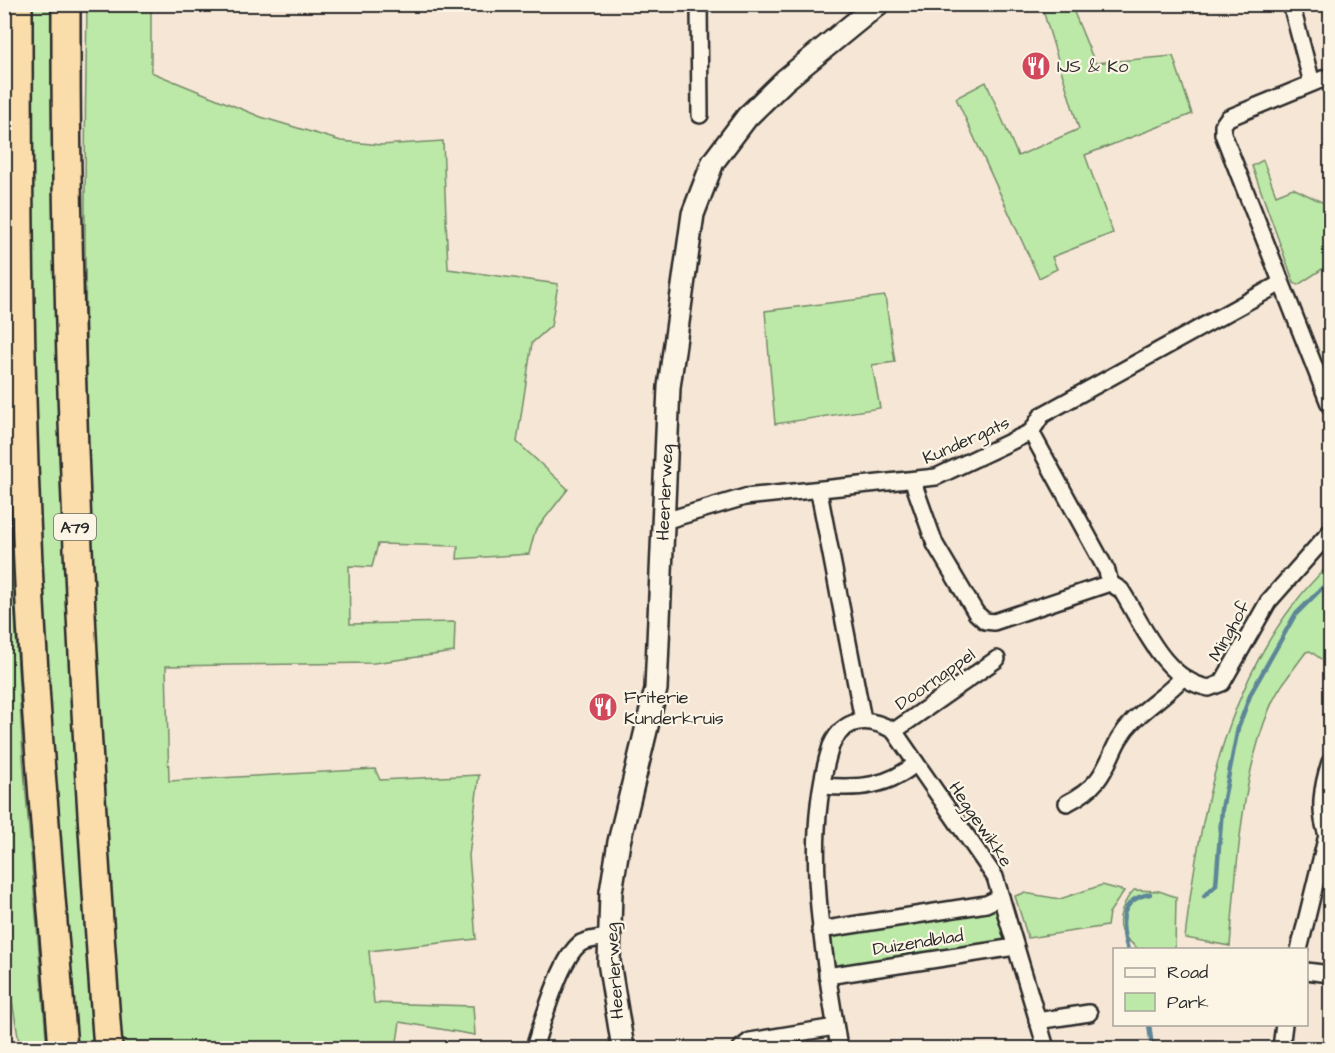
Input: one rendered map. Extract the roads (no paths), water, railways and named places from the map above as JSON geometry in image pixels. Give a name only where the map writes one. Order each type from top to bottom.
[{"type":"highway","points":[[18,4],[20,274],[27,541],[46,850],[63,1048]]},
{"type":"highway","name":"A79","points":[[66,4],[67,287],[75,531],[91,819],[108,1048]]},
{"type":"main road","name":"Heerlerweg","points":[[623,1048],[611,985],[609,937],[617,851],[656,689],[672,359],[690,228],[703,184],[722,148],[757,106],[878,4]]},
{"type":"street","points":[[699,4],[700,115]]},
{"type":"street","points":[[1292,4],[1312,83]]},
{"type":"street","points":[[1330,76],[1228,118],[1223,125],[1223,134],[1330,406]]},
{"type":"street","name":"Kundergats","points":[[664,521],[746,497],[819,492],[914,482],[936,477],[1031,432],[1042,416],[1281,283]]},
{"type":"street","name":"Minghof","points":[[1031,432],[1107,571],[1110,583],[1121,590],[1164,659],[1183,677],[1205,687],[1214,687],[1222,683],[1268,602],[1330,532]]},
{"type":"street","points":[[914,482],[935,544],[976,613],[985,621],[994,622],[1110,583]]},
{"type":"street","points":[[819,492],[863,720]]},
{"type":"street","name":"Doornappel","points":[[894,731],[997,659]]},
{"type":"street","points":[[1067,803],[1086,794],[1105,773],[1132,722],[1171,691],[1183,677]]},
{"type":"street","points":[[839,1048],[820,930],[816,844],[827,756],[835,736],[853,722],[872,720],[894,731]]},
{"type":"street","name":"Heggewikke","points":[[894,731],[996,877],[1046,1048]]},
{"type":"street","points":[[1300,948],[1329,835],[1320,818],[1323,786],[1330,762]]},
{"type":"street","points":[[823,786],[852,788],[880,784],[905,772],[916,763]]},
{"type":"street","name":"Duizendblad","points":[[820,930],[986,904],[1001,897]]},
{"type":"street","points":[[534,1048],[549,1002],[573,950],[584,942],[609,937]]},
{"type":"street","name":"Duizendblad","points":[[827,976],[1015,947]]},
{"type":"street","points":[[1308,971],[1330,974]]},
{"type":"street","points":[[1037,1021],[1089,1013]]},
{"type":"street","points":[[1281,1048],[1284,1026]]},
{"type":"street","points":[[741,1048],[750,1041],[835,1027]]},
{"type":"waterway","points":[[1204,896],[1216,885],[1222,809],[1238,728],[1251,693],[1295,615],[1330,580]]},
{"type":"waterway","points":[[1128,948],[1123,923],[1127,907],[1132,901],[1150,894]]},
{"type":"waterway","points":[[1149,1026],[1152,1048]]},
{"type":"place","name":"IJS & Ko","points":[[1036,66]]},
{"type":"place","name":"Friterie Kunderkruis","points":[[603,707]]}]
